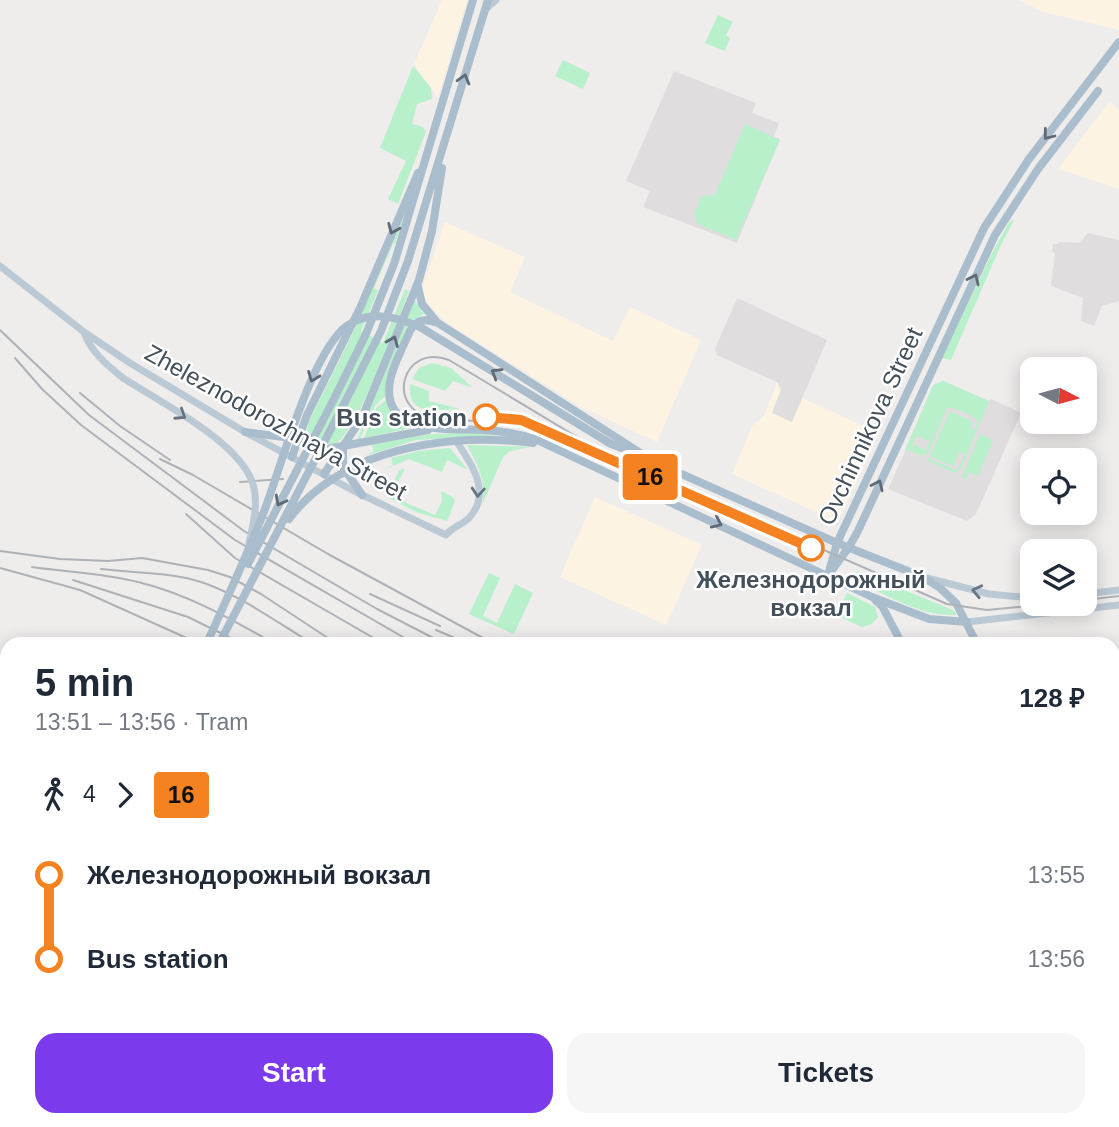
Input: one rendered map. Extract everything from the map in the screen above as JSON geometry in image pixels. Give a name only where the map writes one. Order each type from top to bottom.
[{"type":"main road","points":[[210,637],[366,334],[394,264],[473,0]]},
{"type":"main road","points":[[223,637],[345,402],[393,302],[415,242],[488,0]]},
{"type":"main road","points":[[485,10],[496,0]]},
{"type":"main road","name":"Ovchinnikova Street","points":[[828,575],[837,543],[984,228],[1029,159],[1119,42]]},
{"type":"main road","name":"Ovchinnikova Street","points":[[828,575],[849,547],[996,235],[1038,169],[1098,91]]},
{"type":"main road","points":[[292,457],[307,415],[360,308],[431,145]]},
{"type":"main road","points":[[324,474],[362,418],[419,280],[435,215],[445,145]]},
{"type":"main road","name":"Zheleznodorozhnaya Street","points":[[0,267],[84,332],[130,363],[245,432],[362,495],[446,534],[472,514],[480,493],[480,482],[476,473],[456,441]]},
{"type":"main road","points":[[419,280],[419,298],[438,323]]},
{"type":"main road","points":[[212,632],[246,557],[318,366],[336,336],[357,320],[380,316],[413,324],[611,444],[837,543],[923,577],[989,594],[1020,597]]},
{"type":"main road","points":[[653,461],[438,323],[425,319],[414,325],[389,385],[393,405],[401,417],[416,426],[500,432],[528,437],[872,597],[929,619],[967,622],[1119,605]]},
{"type":"main road","points":[[84,332],[93,350],[123,378],[217,438],[235,453],[246,467],[255,490],[255,506],[246,557]]},
{"type":"main road","points":[[245,432],[299,439],[327,449],[434,429]]},
{"type":"main road","points":[[246,591],[295,510],[334,476],[369,460],[414,446],[456,441],[508,440],[543,444]]},
{"type":"main road","points":[[343,447],[343,467],[362,495]]},
{"type":"main road","points":[[923,577],[950,596],[974,637]]},
{"type":"main road","points":[[1097,593],[1119,590]]},
{"type":"main road","points":[[872,597],[882,606],[898,637]]},
{"type":"shaded area","points":[[442,0],[467,0],[438,98],[414,64]]},
{"type":"shaded area","points":[[1019,0],[1119,0],[1119,30],[1043,12]]},
{"type":"shaded area","points":[[674,71],[756,103],[752,113],[779,123],[774,136],[780,139],[737,243],[643,207],[650,191],[626,181]]},
{"type":"shaded area","points":[[1110,101],[1119,111],[1119,189],[1058,169]]},
{"type":"shaded area","points":[[445,222],[525,257],[510,292],[613,341],[630,307],[701,340],[657,442],[583,408],[447,323],[431,307],[421,292]]},
{"type":"shaded area","points":[[1088,233],[1119,240],[1119,301],[1102,306],[1094,326],[1081,321],[1083,298],[1051,286],[1055,253],[1052,252],[1053,244],[1079,243]]},
{"type":"shaded area","points":[[737,298],[827,340],[792,422],[772,413],[781,389],[777,382],[717,355],[715,349]]},
{"type":"shaded area","points":[[943,381],[1020,413],[976,514],[967,521],[888,489],[936,384]]},
{"type":"shaded area","points":[[777,382],[781,389],[772,412],[792,421],[802,398],[879,433],[838,522],[732,474],[752,426],[764,416]]},
{"type":"shaded area","points":[[595,497],[702,545],[666,625],[560,577]]},
{"type":"green space","points":[[718,15],[733,22],[726,35],[730,38],[725,51],[705,43]]},
{"type":"green space","points":[[563,60],[590,73],[583,89],[555,76]]},
{"type":"green space","points":[[413,66],[431,88],[432,99],[417,104],[412,124],[423,127],[426,132],[398,204],[388,199],[406,161],[380,148]]},
{"type":"green space","points":[[745,124],[780,140],[736,240],[698,224],[694,214],[702,196],[715,195]]},
{"type":"green space","points":[[407,209],[395,244],[374,288],[378,291],[361,331],[383,343],[405,289],[409,291],[386,351],[353,423],[331,446],[309,436],[309,421],[351,337]]},
{"type":"green space","points":[[1014,220],[951,360],[942,358],[992,253],[1010,221]]},
{"type":"green space","points":[[415,300],[424,314],[412,321],[407,328],[386,379],[386,395],[375,406],[360,439],[357,440]]},
{"type":"green space","points":[[432,363],[451,368],[473,388],[453,381],[445,391],[412,379],[419,368]]},
{"type":"green space","points":[[943,381],[989,401],[961,468],[955,473],[928,461],[925,452],[923,456],[911,451],[914,444],[926,450],[948,398],[929,441],[917,436],[930,406],[909,452],[905,450],[933,385]],"holes":[[[947,408],[978,421],[975,430],[970,428],[972,421],[950,411],[930,456],[953,466],[959,452],[965,454],[956,470],[927,456]]]},
{"type":"green space","points":[[410,384],[429,391],[429,401],[460,409],[434,410],[419,407],[410,395]]},
{"type":"green space","points":[[387,399],[393,413],[411,428],[364,438],[376,408]]},
{"type":"green space","points":[[431,434],[499,435],[416,440],[365,456],[374,451],[371,444]]},
{"type":"green space","points":[[980,434],[993,440],[978,476],[969,472],[966,479],[962,477]]},
{"type":"green space","points":[[467,445],[530,447],[510,451],[503,457],[482,505],[482,481]]},
{"type":"green space","points":[[450,448],[468,470],[447,460],[442,472],[409,459],[381,471],[393,465],[391,458],[419,451]]},
{"type":"green space","points":[[405,469],[395,487],[406,503],[435,515],[442,501],[441,491],[455,501],[447,521],[416,512],[389,498],[399,470]]},
{"type":"green space","points":[[857,571],[953,610],[957,615],[930,612],[904,603],[853,579]]},
{"type":"green space","points":[[489,573],[500,578],[483,616],[497,623],[515,584],[533,593],[514,634],[469,614]]},
{"type":"green space","points":[[847,593],[875,607],[878,617],[872,624],[862,627],[836,615]]},
{"type":"tram line","points":[[532,425],[433,418],[418,412],[408,403],[404,391],[405,379],[410,368],[420,360],[433,357],[449,360],[607,455],[947,604],[987,610],[1020,607]]},
{"type":"tram line","name":"16","points":[[486,417],[521,420],[811,548]]},
{"type":"tram line","points":[[1097,599],[1119,596]]},
{"type":"railway","points":[[0,330],[89,415],[244,531],[377,609],[431,637]]},
{"type":"railway","points":[[15,358],[42,389],[81,425],[235,540],[403,637]]},
{"type":"railway","points":[[80,393],[120,426],[170,460]]},
{"type":"railway","points":[[160,459],[481,637]]},
{"type":"railway","points":[[240,482],[283,479]]},
{"type":"railway","points":[[186,514],[235,558],[372,637]]},
{"type":"railway","points":[[0,551],[60,559],[108,561],[142,558],[208,570],[230,577],[261,594],[326,637]]},
{"type":"railway","points":[[32,567],[112,577],[156,587],[209,608],[263,637]]},
{"type":"railway","points":[[0,568],[80,590],[184,637]]},
{"type":"railway","points":[[101,569],[166,575],[204,583],[246,603],[302,637]]},
{"type":"railway","points":[[73,580],[188,617],[229,637]]},
{"type":"railway","points":[[370,594],[440,626]]},
{"type":"railway","points":[[436,630],[452,637]]},
{"type":"place","name":"Bus station","points":[[486,417]]},
{"type":"place","name":"Железнодорожный вокзал","points":[[811,548]]}]
